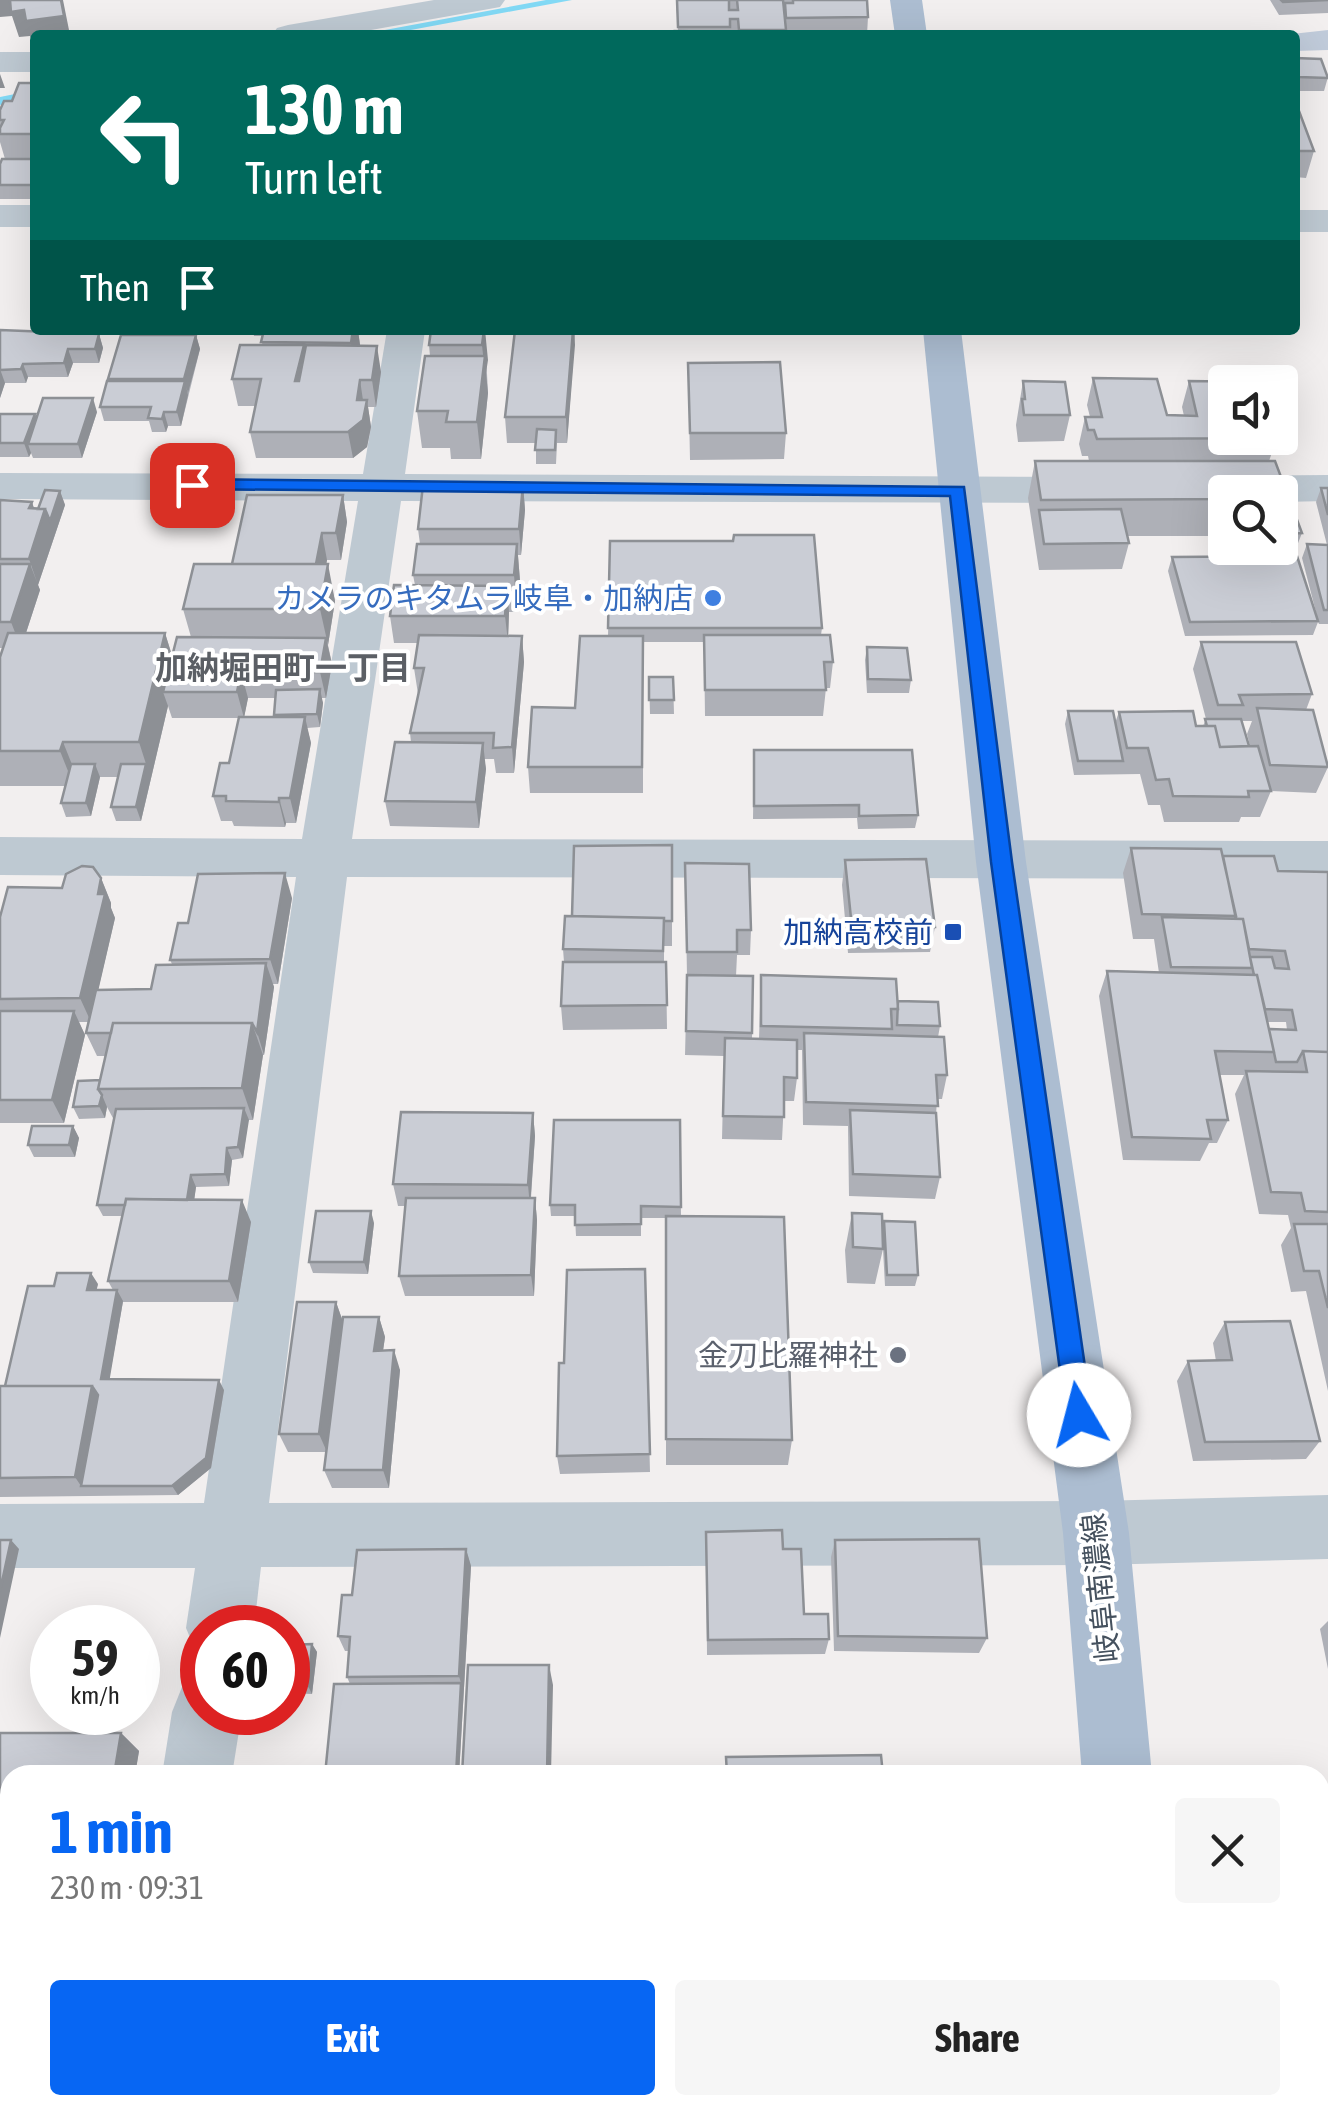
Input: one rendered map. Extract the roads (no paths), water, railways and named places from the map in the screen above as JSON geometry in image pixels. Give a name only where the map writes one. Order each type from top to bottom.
[{"type":"main road","points":[[906,0],[910,30]]},
{"type":"main road","name":"岐阜南濃線","points":[[942,335],[1001,862],[1096,1534],[1116,1765]]},
{"type":"street","points":[[351,30],[453,22],[489,0]]},
{"type":"street","points":[[1300,41],[1328,40]]},
{"type":"street","points":[[0,62],[30,62]]},
{"type":"street","points":[[0,216],[30,216]]},
{"type":"street","points":[[1300,221],[1328,221]]},
{"type":"street","points":[[223,1605],[324,858],[405,335]]},
{"type":"street","points":[[0,486],[384,484],[958,491],[1328,488]]},
{"type":"street","points":[[0,856],[1328,860]]},
{"type":"street","points":[[0,1536],[1096,1534],[1328,1526]]},
{"type":"street","points":[[199,1765],[203,1735]]},
{"type":"waterway","points":[[393,30],[566,0]]},
{"type":"waterway","points":[[0,101],[30,95]]},
{"type":"place","name":"カメラのキタムラ岐阜・加納店","points":[[713,598]]},
{"type":"place","name":"加納高校前","points":[[953,932]]},
{"type":"place","name":"金刀比羅神社","points":[[898,1355]]},
{"type":"district","name":"加納堀田町一丁目","points":[[283,667]]}]
